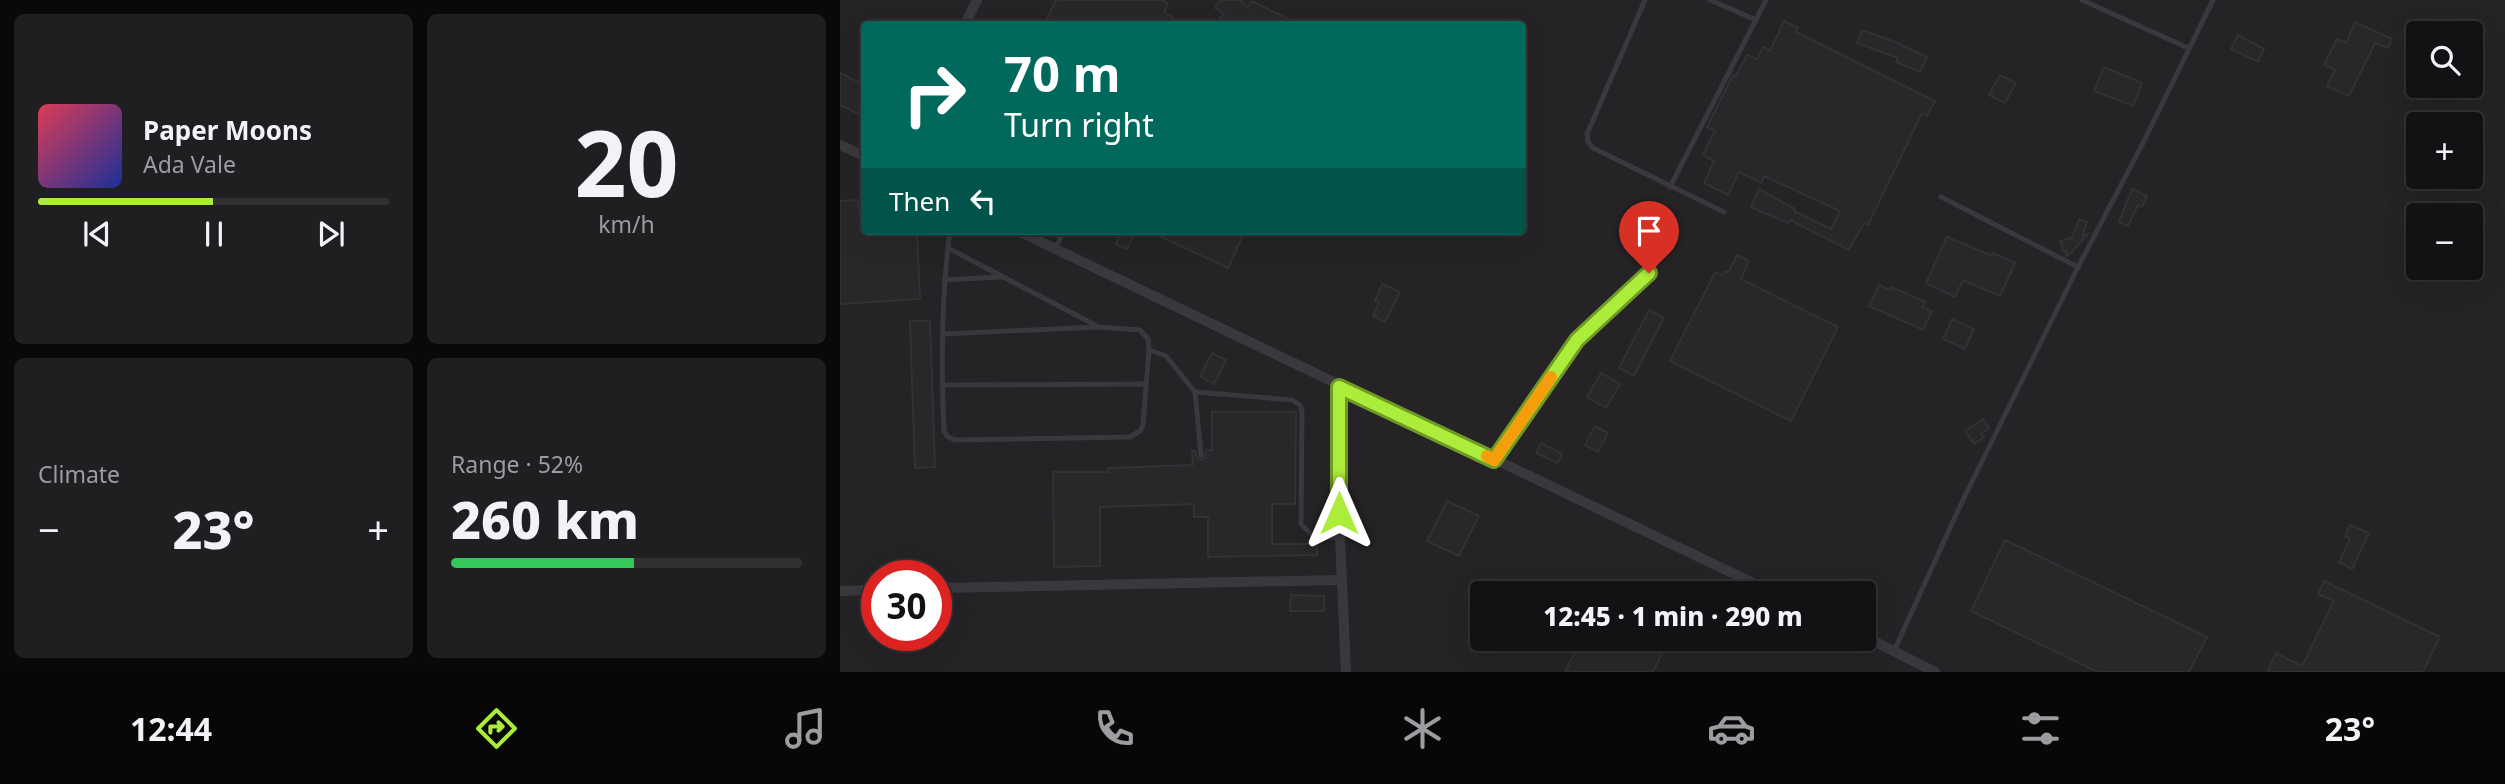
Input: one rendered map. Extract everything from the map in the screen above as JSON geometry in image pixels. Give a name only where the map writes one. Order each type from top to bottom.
[{"type":"street","points":[[966,21],[977,0]]},
{"type":"street","points":[[840,145],[861,155]]},
{"type":"street","points":[[1026,235],[1749,581]]},
{"type":"street","points":[[1339,387],[1341,580],[1346,672]]},
{"type":"street","points":[[952,588],[1341,580]]},
{"type":"street","points":[[840,591],[861,590]]},
{"type":"street","points":[[1876,642],[1935,672]]},
{"type":"lane","points":[[1645,0],[1587,134],[1588,142],[1593,148],[1724,212]]},
{"type":"lane","points":[[1710,0],[1756,20]]},
{"type":"lane","points":[[1670,187],[1766,0]]},
{"type":"lane","points":[[2082,0],[2188,48]]},
{"type":"lane","points":[[1894,651],[1961,504],[2213,0]]},
{"type":"lane","points":[[1941,197],[2078,267]]},
{"type":"lane","points":[[943,334],[1098,327],[1140,330],[1148,339],[1149,350],[1143,425],[1130,437],[955,440],[947,437],[944,430],[942,385],[944,280],[950,235]]},
{"type":"lane","points":[[1055,249],[1062,235]]},
{"type":"lane","points":[[948,248],[1098,327]]},
{"type":"lane","points":[[1494,460],[1577,340],[1649,273]]},
{"type":"lane","points":[[944,280],[1003,277]]},
{"type":"lane","points":[[1149,350],[1167,356],[1195,392],[1201,455]]},
{"type":"lane","points":[[942,385],[1146,384]]},
{"type":"lane","points":[[1195,392],[1292,400],[1300,405],[1301,524],[1312,535],[1340,538]]},
{"type":"shaded area","points":[[840,0],[2505,0],[2505,672],[840,672]]},
{"type":"building","points":[[1056,0],[1161,0],[1168,3],[1164,12],[1178,21],[1046,21]]},
{"type":"building","points":[[1221,0],[1240,0],[1248,7],[1252,1],[1293,21],[1218,21],[1224,14],[1215,8]]},
{"type":"building","points":[[1784,21],[1798,28],[1796,32],[1935,101],[1927,116],[1922,113],[1868,225],[1864,223],[1849,250],[1790,220],[1788,223],[1751,207],[1759,189],[1795,209],[1794,211],[1831,229],[1840,211],[1764,176],[1761,183],[1739,172],[1728,195],[1704,183],[1714,161],[1703,155],[1715,130],[1707,127],[1733,75],[1736,76],[1747,55],[1757,59],[1763,47],[1770,51]]},
{"type":"building","points":[[2355,22],[2392,39],[2388,48],[2375,43],[2349,96],[2327,86],[2335,70],[2324,65],[2337,39],[2346,43]]},
{"type":"building","points":[[1862,30],[1927,57],[1920,72],[1896,62],[1898,58],[1857,43]]},
{"type":"building","points":[[2238,35],[2264,49],[2258,62],[2231,49]]},
{"type":"building","points":[[2104,67],[2142,83],[2133,106],[2094,91]]},
{"type":"building","points":[[840,73],[861,84],[861,108],[858,114],[840,105]]},
{"type":"building","points":[[2000,75],[2016,83],[2005,103],[1989,95]]},
{"type":"building","points":[[2132,189],[2147,196],[2142,207],[2138,205],[2128,226],[2119,222]]},
{"type":"building","points":[[858,200],[861,235],[917,235],[920,299],[840,304],[840,201]]},
{"type":"building","points":[[2079,219],[2087,222],[2082,236],[2088,234],[2068,256],[2060,241],[2072,238]]},
{"type":"building","points":[[1112,235],[1134,235],[1127,249],[1116,244],[1119,238]]},
{"type":"building","points":[[1157,235],[1243,235],[1228,268]]},
{"type":"building","points":[[1947,237],[2015,263],[2000,296],[1963,280],[1955,297],[1926,283]]},
{"type":"building","points":[[1737,255],[1749,261],[1741,279],[1838,327],[1791,421],[1670,361],[1715,272],[1722,275],[1725,271],[1728,273]]},
{"type":"building","points":[[1382,284],[1400,292],[1385,322],[1373,316],[1379,303],[1375,301]]},
{"type":"building","points":[[1879,285],[1890,290],[1892,287],[1925,302],[1922,307],[1932,311],[1923,330],[1869,306]]},
{"type":"building","points":[[1649,310],[1664,318],[1634,376],[1619,368]]},
{"type":"building","points":[[1952,319],[1974,329],[1965,349],[1943,339]]},
{"type":"building","points":[[910,321],[930,321],[935,467],[915,468]]},
{"type":"building","points":[[1212,353],[1226,360],[1214,384],[1200,376]]},
{"type":"building","points":[[1601,373],[1620,384],[1606,408],[1587,397]]},
{"type":"building","points":[[1212,412],[1296,412],[1295,504],[1272,504],[1272,544],[1317,544],[1317,555],[1208,557],[1208,517],[1194,517],[1194,504],[1100,507],[1100,566],[1054,567],[1053,472],[1108,472],[1108,468],[1193,465],[1192,451],[1195,451],[1196,457],[1201,460],[1205,458],[1206,450],[1212,450]]},
{"type":"building","points":[[1983,419],[1989,428],[1981,434],[1984,437],[1974,444],[1965,431]]},
{"type":"building","points":[[1595,426],[1608,433],[1598,452],[1585,445]]},
{"type":"building","points":[[1541,443],[1562,454],[1558,463],[1536,453]]},
{"type":"building","points":[[1447,501],[1479,516],[1459,556],[1427,541]]},
{"type":"building","points":[[2350,525],[2369,533],[2352,569],[2339,562],[2350,539],[2345,536]]},
{"type":"building","points":[[2005,540],[2207,637],[2189,672],[2098,672],[1971,611]]},
{"type":"building","points":[[2324,581],[2440,637],[2423,672],[2267,672],[2276,653],[2302,666],[2334,601],[2318,594]]},
{"type":"building","points":[[1291,595],[1324,596],[1324,611],[1290,611]]},
{"type":"building","points":[[1575,651],[1663,651],[1653,672],[1565,672]]},
{"type":"slow traffic","points":[[1487,456],[1494,460],[1551,377]]},
{"type":"route","points":[[1339,513],[1339,387],[1494,460],[1577,340],[1649,273]]}]
